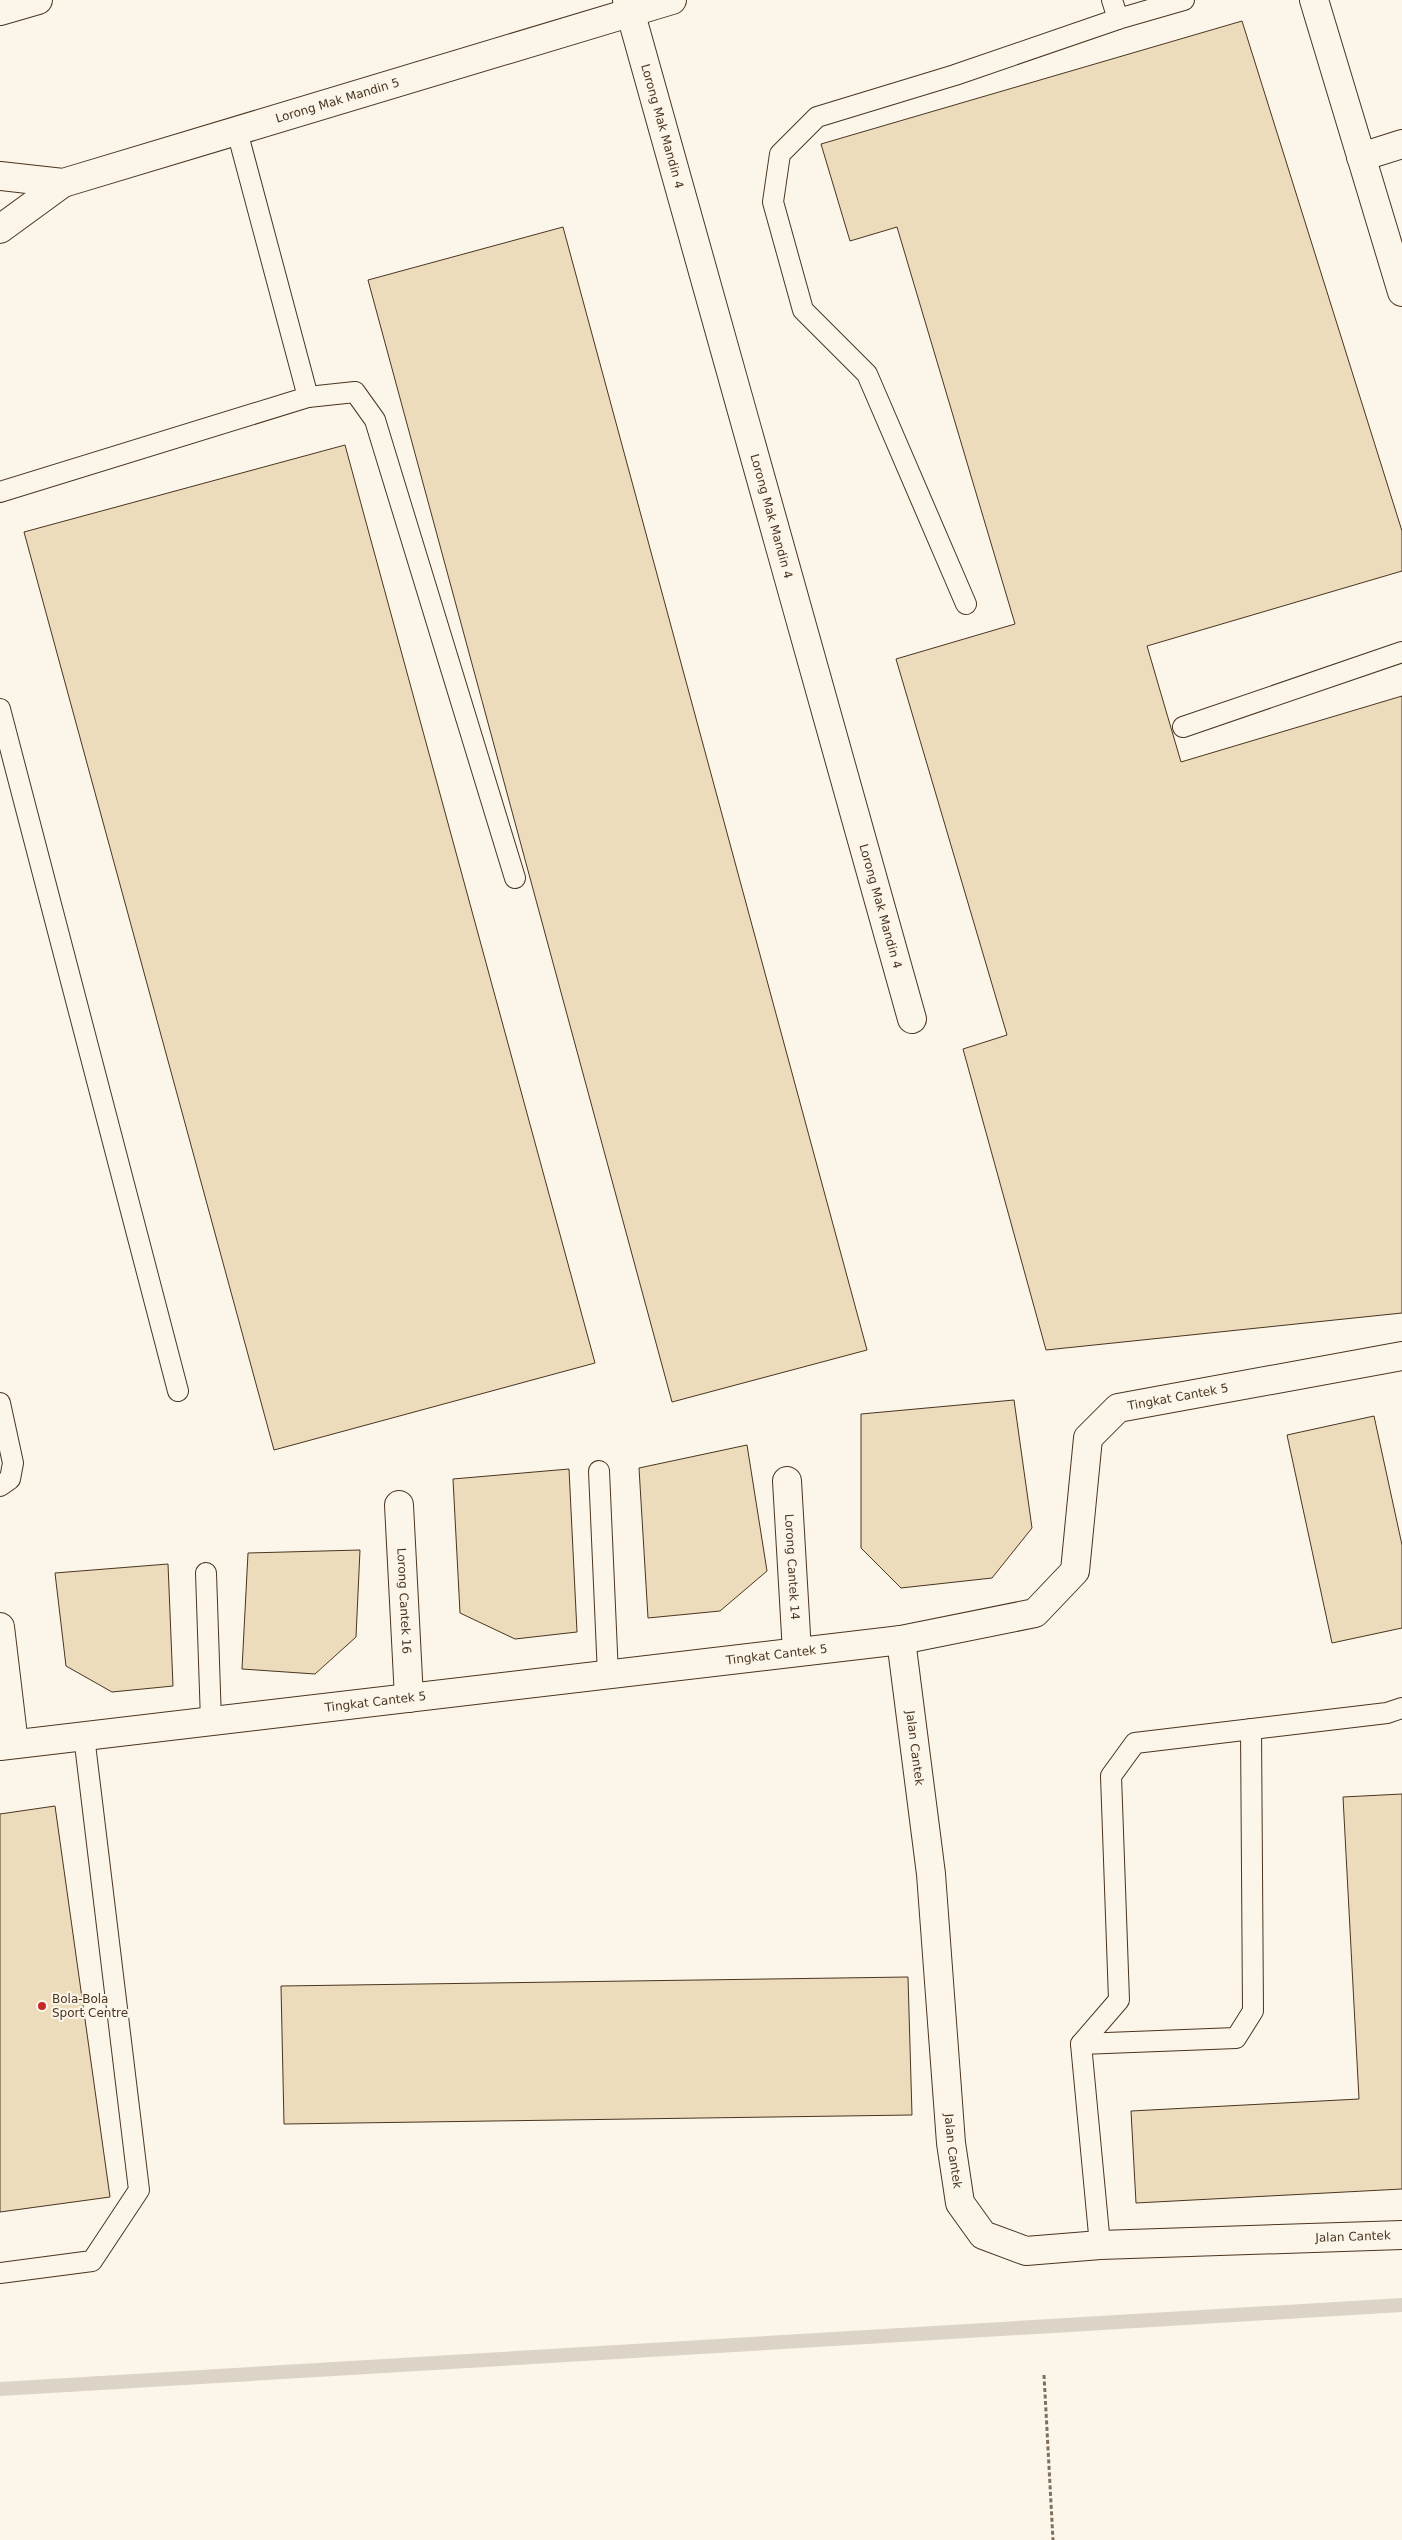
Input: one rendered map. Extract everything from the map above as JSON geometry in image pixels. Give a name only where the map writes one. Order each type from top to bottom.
[{"type":"street","points":[[0,11],[38,0]]},
{"type":"street","name":"Lorong Mak Mandin 5","points":[[0,176],[63,183],[237,131],[629,6],[672,0]]},
{"type":"street","points":[[1314,0],[1402,292]]},
{"type":"street","name":"Lorong Mak Mandin 4","points":[[629,6],[912,1019]]},
{"type":"street","points":[[1361,157],[1402,144]]},
{"type":"street","points":[[0,229],[63,183]]},
{"type":"street","name":"Tingkat Cantek 5","points":[[7,1745],[901,1640],[1035,1613],[1074,1571],[1088,1438],[1118,1408],[1402,1356]]},
{"type":"street","name":"Lorong Cantek 14","points":[[787,1481],[797,1652]]},
{"type":"street","name":"Lorong Cantek 16","points":[[399,1505],[409,1698]]},
{"type":"street","points":[[0,1627],[7,1745]]},
{"type":"street","name":"Jalan Cantek","points":[[901,1640],[931,1874],[951,2143],[960,2203],[983,2235],[1026,2251],[1100,2244],[1402,2235]]},
{"type":"lane","points":[[966,604],[867,374],[803,310],[773,202],[780,154],[817,117],[955,75],[1115,9],[1184,0]]},
{"type":"lane","points":[[237,131],[308,397]]},
{"type":"lane","points":[[0,492],[308,397],[355,392],[375,420],[515,878]]},
{"type":"lane","points":[[1183,727],[1402,652]]},
{"type":"lane","points":[[0,710],[178,1392]]},
{"type":"lane","points":[[0,1402],[13,1463],[10,1479],[0,1486]]},
{"type":"lane","points":[[599,1471],[608,1675]]},
{"type":"lane","points":[[206,1573],[211,1721]]},
{"type":"lane","points":[[1100,2244],[1081,2044],[1119,2000],[1111,1776],[1135,1743],[1387,1713],[1402,1708]]},
{"type":"lane","points":[[1081,2044],[1236,2038],[1253,2011],[1250,1729]]},
{"type":"lane","points":[[0,2273],[92,2261],[139,2190],[84,1736]]},
{"type":"path","points":[[1044,2375],[1053,2540]]},
{"type":"building","points":[[1242,21],[1402,531],[1402,571],[1147,646],[1181,762],[1402,696],[1402,1313],[1046,1350],[963,1049],[1007,1035],[896,659],[1015,624],[897,227],[850,241],[821,144]]},
{"type":"building","points":[[563,227],[867,1350],[672,1402],[368,280]]},
{"type":"building","points":[[345,445],[595,1363],[274,1450],[24,532]]},
{"type":"building","points":[[1014,1400],[1032,1528],[992,1578],[901,1588],[861,1548],[861,1414]]},
{"type":"building","points":[[1374,1416],[1402,1545],[1402,1628],[1332,1643],[1287,1435]]},
{"type":"building","points":[[747,1445],[767,1571],[720,1611],[648,1618],[639,1468]]},
{"type":"building","points":[[569,1469],[577,1632],[515,1639],[460,1613],[453,1479]]},
{"type":"building","points":[[360,1550],[356,1637],[315,1674],[242,1669],[248,1553]]},
{"type":"building","points":[[168,1564],[173,1686],[112,1692],[66,1666],[55,1573]]},
{"type":"building","points":[[1402,1794],[1402,2189],[1136,2203],[1131,2111],[1359,2099],[1343,1797]]},
{"type":"building","name":"Bola-Bola Sport Centre","points":[[55,1806],[110,2197],[0,2212],[0,1814]]},
{"type":"building","points":[[908,1977],[912,2115],[284,2124],[281,1986]]},
{"type":"waterway","points":[[0,2389],[1402,2305]]},
{"type":"place","name":"Bola-Bola Sport Centre","points":[[42,2006]]}]
